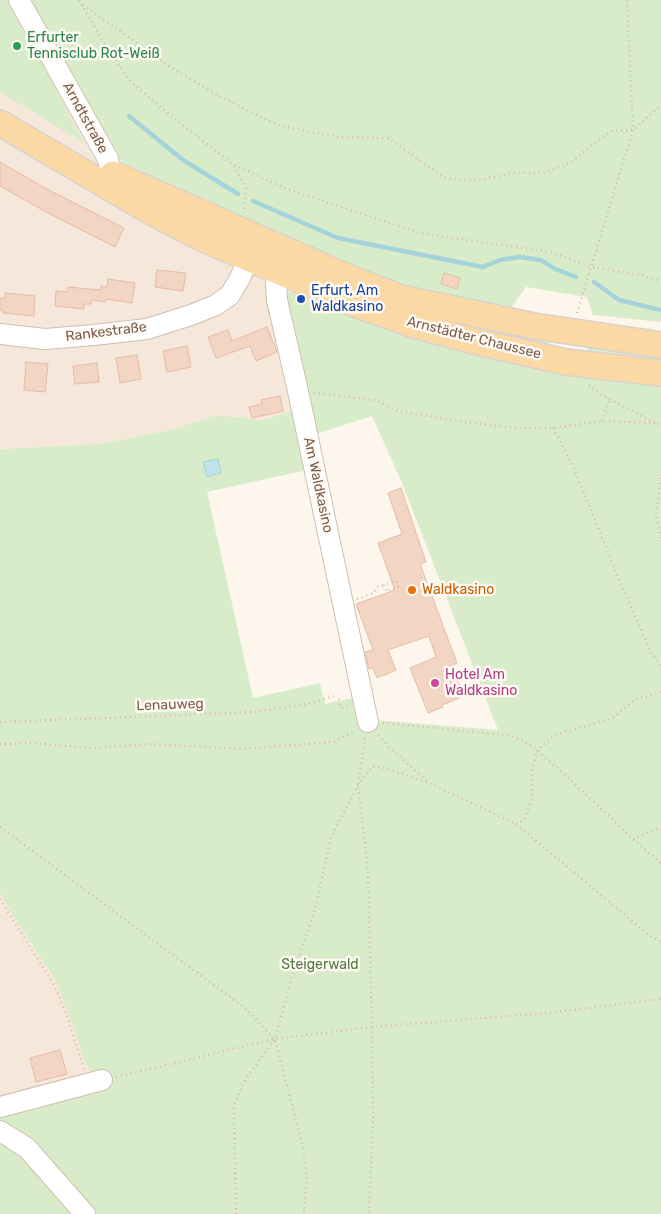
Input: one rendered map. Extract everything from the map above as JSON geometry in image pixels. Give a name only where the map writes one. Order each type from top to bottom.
[{"type":"main road","points":[[0,104],[108,179]]},
{"type":"main road","points":[[0,123],[108,179]]},
{"type":"main road","name":"Arnstädter Chaussee","points":[[108,179],[280,260],[352,303],[417,326],[566,362],[661,373]]},
{"type":"main road","name":"Arnstädter Chaussee","points":[[280,260],[345,276],[401,298],[572,332],[661,345]]},
{"type":"street","name":"Arndtstraße","points":[[19,0],[108,159],[108,179]]},
{"type":"street","name":"Rankestraße","points":[[0,334],[45,339],[94,335],[147,329],[191,315],[216,305],[230,295],[240,278],[253,248]]},
{"type":"street","name":"Am Waldkasino","points":[[280,260],[277,300],[368,722]]},
{"type":"street","points":[[0,1107],[93,1083]]},
{"type":"street","points":[[0,1131],[27,1148],[85,1214]]},
{"type":"path","points":[[79,0],[110,53],[130,82],[172,118],[234,165],[289,190],[424,234],[551,252],[591,266],[641,275],[661,281]]},
{"type":"path","points":[[572,332],[633,130],[627,0]]},
{"type":"path","points":[[82,4],[175,70],[221,97],[278,125],[338,137],[388,138],[446,178],[475,181],[513,173],[542,173],[570,163],[612,131],[633,130],[661,105]]},
{"type":"path","points":[[234,165],[246,187],[244,216]]},
{"type":"path","points":[[583,380],[610,399],[661,424]]},
{"type":"path","points":[[298,391],[375,400],[398,411],[512,428],[553,428],[602,421],[655,422]]},
{"type":"path","points":[[602,421],[610,399]]},
{"type":"path","points":[[553,428],[573,466],[614,569],[651,653],[661,666]]},
{"type":"path","points":[[661,478],[656,515],[661,538]]},
{"type":"path","points":[[350,602],[374,593],[377,587],[396,580],[398,587],[387,592],[384,585]]},
{"type":"path","points":[[516,824],[524,820],[532,799],[532,769],[537,750],[554,735],[613,718],[634,700],[661,692]]},
{"type":"path","name":"Lenauweg","points":[[0,722],[254,712],[307,704],[338,695]]},
{"type":"path","points":[[0,744],[32,743],[90,748],[151,744],[242,749],[334,742],[368,722],[506,735],[521,739],[537,750],[661,863]]},
{"type":"path","points":[[368,722],[389,747],[429,783]]},
{"type":"path","points":[[368,722],[358,784],[368,872],[372,1027],[369,1214]]},
{"type":"path","points":[[236,1214],[234,1107],[244,1080],[274,1039],[292,977],[315,910],[331,837],[358,784],[373,766],[390,769],[429,783],[516,824],[649,935],[661,942]]},
{"type":"path","points":[[0,827],[245,1008],[274,1039],[302,1144],[307,1177],[304,1214]]},
{"type":"path","points":[[633,839],[658,828],[661,829]]},
{"type":"path","points":[[0,899],[54,985],[66,1013],[86,1074],[93,1083],[274,1039],[372,1027],[548,1012],[661,999]]},
{"type":"shaded area","points":[[0,0],[282,289],[307,407],[263,420],[217,415],[170,430],[99,444],[0,449]]},
{"type":"shaded area","points":[[0,893],[57,983],[94,1087],[0,1112]]},
{"type":"green space","name":"Erfurter Tennisclub Rot-Weiß","points":[[0,0],[9,0],[84,143],[0,92]]},
{"type":"green space","points":[[28,0],[661,0],[661,322],[593,315],[587,297],[526,287],[508,312],[433,295],[350,269],[135,174],[112,152]]},
{"type":"green space","points":[[289,266],[552,339],[552,343],[543,346],[461,327]]},
{"type":"green space","name":"Steigerwald","points":[[282,289],[434,343],[506,361],[661,385],[661,1214],[0,1214],[0,1112],[94,1086],[57,983],[0,893],[0,449],[99,444],[170,430],[217,415],[263,420],[293,411],[307,470],[207,492],[253,698],[320,683],[325,704],[357,697],[361,719],[498,730],[402,483],[372,416],[313,435]]},
{"type":"green space","points":[[591,344],[661,353],[661,365],[589,353],[587,348]]},
{"type":"water","points":[[218,459],[221,473],[207,477],[203,462]]},
{"type":"building","points":[[0,162],[45,188],[124,228],[115,247],[0,186]]},
{"type":"building","points":[[157,270],[186,273],[183,291],[155,287]]},
{"type":"building","points":[[444,273],[460,278],[457,289],[441,284]]},
{"type":"building","points":[[108,279],[135,283],[132,303],[105,299],[105,302],[92,300],[91,304],[84,304],[84,309],[55,306],[56,291],[67,292],[68,287],[100,290],[101,286],[107,287]]},
{"type":"building","points":[[5,293],[35,296],[34,316],[3,313],[4,311],[0,310],[0,298],[5,299]]},
{"type":"building","points":[[267,327],[277,352],[256,361],[250,346],[216,358],[208,337],[228,330],[232,341]]},
{"type":"building","points":[[187,346],[191,367],[167,372],[163,351]]},
{"type":"building","points":[[137,355],[141,379],[120,383],[116,358]]},
{"type":"building","points":[[26,362],[48,364],[45,392],[24,390]]},
{"type":"building","points":[[97,363],[99,382],[75,384],[73,366]]},
{"type":"building","points":[[280,396],[283,411],[252,418],[249,407],[262,404],[261,400]]},
{"type":"building","points":[[401,488],[426,562],[420,564],[457,663],[451,666],[464,696],[428,713],[410,668],[436,657],[429,636],[388,650],[396,670],[377,678],[373,668],[369,669],[365,652],[373,650],[356,604],[395,590],[378,543],[402,534],[388,493]]},
{"type":"building","points":[[60,1050],[67,1074],[36,1082],[30,1058]]},
{"type":"waterway","points":[[129,116],[183,160],[238,194]]},
{"type":"waterway","points":[[253,201],[338,238],[483,267],[500,260],[520,257],[541,260],[553,268],[576,277]]},
{"type":"waterway","points":[[594,282],[619,300],[661,310]]},
{"type":"place","name":"Erfurter Tennisclub Rot-Weiß","points":[[17,46]]},
{"type":"place","name":"Erfurt, Am Waldkasino","points":[[301,299]]},
{"type":"place","name":"Waldkasino","points":[[412,590]]},
{"type":"place","name":"Hotel Am Waldkasino","points":[[435,683]]}]
